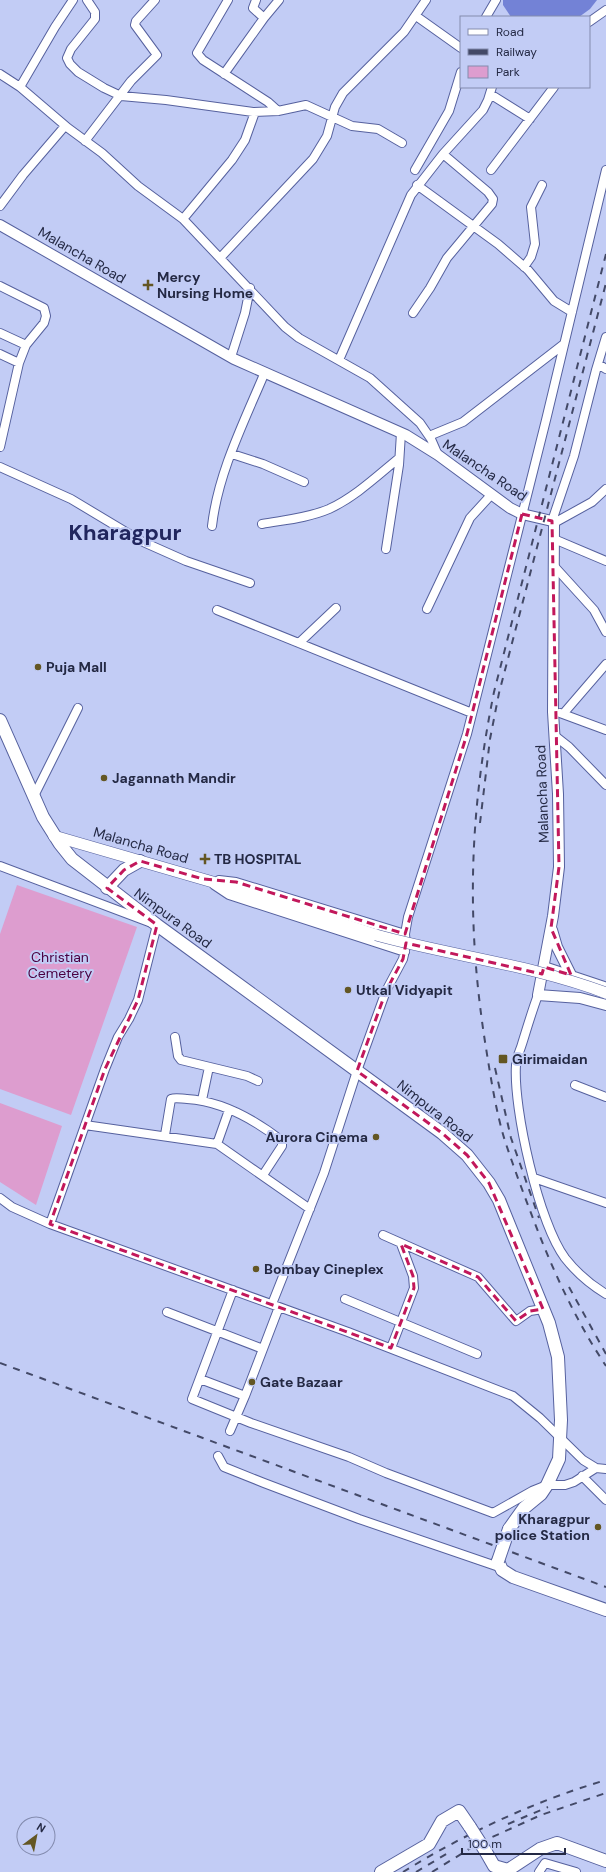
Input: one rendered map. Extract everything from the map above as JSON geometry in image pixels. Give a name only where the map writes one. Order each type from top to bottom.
[{"type":"main road","name":"Nimpura Road","points":[[0,720],[43,817],[54,836],[72,859],[107,888],[442,1133],[467,1155],[489,1183],[511,1226],[543,1309],[558,1357],[561,1439],[559,1459],[547,1485],[541,1494],[524,1508],[509,1529],[498,1564]]},
{"type":"main road","name":"Malancha Road","points":[[54,836],[202,879],[376,935],[417,946],[532,972],[606,993]]},
{"type":"main road","points":[[107,888],[124,870],[140,860]]},
{"type":"main road","points":[[498,1564],[520,1580],[606,1610]]},
{"type":"main road","points":[[381,1872],[429,1844],[442,1821],[459,1811],[494,1866],[507,1871],[540,1849],[557,1843],[606,1862]]},
{"type":"street","points":[[20,87],[54,27],[73,0]]},
{"type":"street","points":[[87,0],[95,12],[95,19],[71,49],[67,58],[70,64],[78,72],[104,88],[122,96],[255,112],[278,111],[306,105],[352,126],[378,129],[402,143]]},
{"type":"street","points":[[85,141],[122,96],[131,82],[157,55],[135,25],[136,21],[155,0]]},
{"type":"street","points":[[228,0],[198,53],[203,60],[268,102],[278,111]]},
{"type":"street","points":[[256,0],[253,8],[264,18]]},
{"type":"street","points":[[224,74],[264,18],[279,0]]},
{"type":"street","points":[[221,257],[312,159],[327,136],[332,117],[343,93],[387,50],[416,16],[426,0]]},
{"type":"street","points":[[487,16],[496,0]]},
{"type":"street","points":[[590,21],[606,10]]},
{"type":"street","points":[[416,16],[460,47]]},
{"type":"street","points":[[0,74],[20,87],[65,126],[102,153],[138,186],[183,219],[292,332],[370,378],[420,423],[429,436],[438,455]]},
{"type":"street","points":[[415,170],[449,111],[460,75]]},
{"type":"street","points":[[491,170],[553,88]]},
{"type":"street","points":[[339,360],[411,195],[443,154],[474,120],[485,105],[491,90],[530,119]]},
{"type":"street","points":[[183,219],[232,160],[249,133],[255,112]]},
{"type":"street","points":[[0,206],[23,175],[65,126]]},
{"type":"street","points":[[413,313],[430,288],[447,258],[492,204],[493,199],[492,196],[443,154]]},
{"type":"street","points":[[230,1431],[246,1396],[263,1349],[276,1306],[324,1173],[357,1071],[386,991],[405,952],[405,934],[408,917],[467,734],[606,170]]},
{"type":"street","points":[[418,185],[498,244],[524,267],[550,297],[572,312]]},
{"type":"street","points":[[524,267],[531,257],[535,244],[531,207],[542,185]]},
{"type":"street","name":"Malancha Road","points":[[0,225],[231,357],[401,433],[438,455],[510,508],[522,514],[553,522],[558,713],[555,736],[558,794],[559,867],[551,928],[538,995]]},
{"type":"street","points":[[0,286],[39,305],[46,311],[44,323],[26,344],[0,447]]},
{"type":"street","points":[[231,357],[245,314],[250,288]]},
{"type":"street","points":[[0,332],[26,344]]},
{"type":"street","points":[[553,522],[574,456],[606,337]]},
{"type":"street","points":[[429,436],[463,422],[564,344]]},
{"type":"street","points":[[0,354],[20,363]]},
{"type":"street","points":[[598,364],[606,369]]},
{"type":"street","points":[[212,526],[218,490],[265,372]]},
{"type":"street","points":[[386,549],[399,458],[401,433]]},
{"type":"street","points":[[232,454],[263,464],[304,482]]},
{"type":"street","points":[[262,524],[312,515],[328,509],[357,492],[399,458]]},
{"type":"street","points":[[0,467],[71,499],[146,543],[186,561],[250,583]]},
{"type":"street","points":[[553,522],[592,502],[606,489]]},
{"type":"street","points":[[427,609],[470,518],[491,495]]},
{"type":"street","points":[[554,539],[606,561]]},
{"type":"street","points":[[554,566],[594,610],[606,632]]},
{"type":"street","points":[[299,643],[336,608]]},
{"type":"street","points":[[217,610],[472,713]]},
{"type":"street","points":[[606,664],[558,713],[606,730]]},
{"type":"street","points":[[34,796],[78,708]]},
{"type":"street","points":[[555,736],[569,747],[606,785]]},
{"type":"street","points":[[0,866],[157,925],[138,1000],[118,1037],[50,1224]]},
{"type":"street","points":[[202,879],[236,882],[405,934]]},
{"type":"street","points":[[202,879],[229,895],[405,952]]},
{"type":"street","points":[[551,928],[557,947],[570,975]]},
{"type":"street","points":[[544,966],[606,987]]},
{"type":"street","points":[[606,1005],[580,998],[538,995],[516,1063],[516,1084],[523,1134],[544,1215],[565,1258],[578,1273],[606,1294]]},
{"type":"street","points":[[175,1037],[176,1050],[182,1060],[246,1076],[258,1081]]},
{"type":"street","points":[[202,1100],[209,1067]]},
{"type":"street","points":[[575,1085],[606,1097]]},
{"type":"street","points":[[165,1135],[172,1099],[202,1100],[229,1110],[255,1121],[283,1143],[263,1175]]},
{"type":"street","points":[[217,1144],[229,1110]]},
{"type":"street","points":[[85,1125],[165,1135],[217,1144],[310,1209]]},
{"type":"street","points":[[534,1178],[606,1203]]},
{"type":"street","points":[[0,1198],[12,1207],[50,1224],[391,1348],[513,1396],[540,1418],[583,1460],[596,1468],[606,1470]]},
{"type":"street","points":[[383,1235],[478,1277],[516,1321],[530,1311],[543,1309]]},
{"type":"street","points":[[391,1348],[415,1282],[401,1244]]},
{"type":"street","points":[[233,1290],[192,1399],[237,1417],[349,1457],[386,1473],[493,1513],[516,1498],[547,1485],[565,1485],[596,1468]]},
{"type":"street","points":[[345,1299],[477,1354]]},
{"type":"street","points":[[167,1312],[263,1349]]},
{"type":"street","points":[[200,1379],[246,1396]]},
{"type":"street","points":[[218,1456],[224,1467],[264,1483],[359,1519],[498,1564]]},
{"type":"street","points":[[582,1476],[606,1500]]},
{"type":"street","points":[[539,1872],[545,1863],[576,1872]]},
{"type":"highlighted area","points":[[522,514],[552,521],[559,867],[551,928],[571,975],[544,967],[542,974],[406,943],[403,959],[386,991],[357,1071],[442,1133],[467,1155],[489,1183],[543,1309],[530,1311],[516,1321],[478,1277],[401,1244],[413,1276],[414,1288],[391,1348],[50,1224],[105,1069],[138,1000],[157,925],[107,888],[124,870],[140,861],[203,879],[236,882],[405,934],[467,734]]},
{"type":"green space","name":"Christian Cemetery","points":[[17,885],[137,927],[71,1115],[0,1089],[0,934]]},
{"type":"green space","points":[[0,1103],[62,1126],[36,1205],[0,1182]]},
{"type":"water","points":[[503,0],[597,0],[590,9],[580,16],[510,16],[503,5]]},
{"type":"railway","points":[[606,254],[494,692],[479,782],[473,870],[475,957],[480,1002],[496,1107],[502,1130],[508,1151],[541,1240],[557,1277],[575,1314],[606,1366]]},
{"type":"railway","points":[[480,823],[490,739],[499,693],[606,283]]},
{"type":"railway","points":[[495,1068],[511,1138],[539,1218]]},
{"type":"railway","points":[[569,1287],[606,1354]]},
{"type":"railway","points":[[0,1363],[606,1587]]},
{"type":"railway","points":[[403,1872],[451,1844],[502,1819],[579,1788],[606,1780]]},
{"type":"railway","points":[[432,1872],[479,1843],[541,1815],[606,1793]]},
{"type":"railway","points":[[508,1824],[548,1807]]},
{"type":"railway","points":[[416,1872],[448,1853]]},
{"type":"place","name":"Mercy Nursing Home","points":[[148,285]]},
{"type":"place","name":"Puja Mall","points":[[38,667]]},
{"type":"place","name":"Jagannath Mandir","points":[[104,778]]},
{"type":"place","name":"TB HOSPITAL","points":[[205,859]]},
{"type":"place","name":"Utkal Vidyapit","points":[[348,990]]},
{"type":"place","name":"Girimaidan","points":[[503,1059]]},
{"type":"place","name":"Aurora Cinema","points":[[376,1137]]},
{"type":"place","name":"Bombay Cineplex","points":[[256,1269]]},
{"type":"place","name":"Gate Bazaar","points":[[252,1382]]},
{"type":"place","name":"Kharagpur police Station","points":[[598,1527]]},
{"type":"district","name":"Kharagpur","points":[[125,532]]}]
